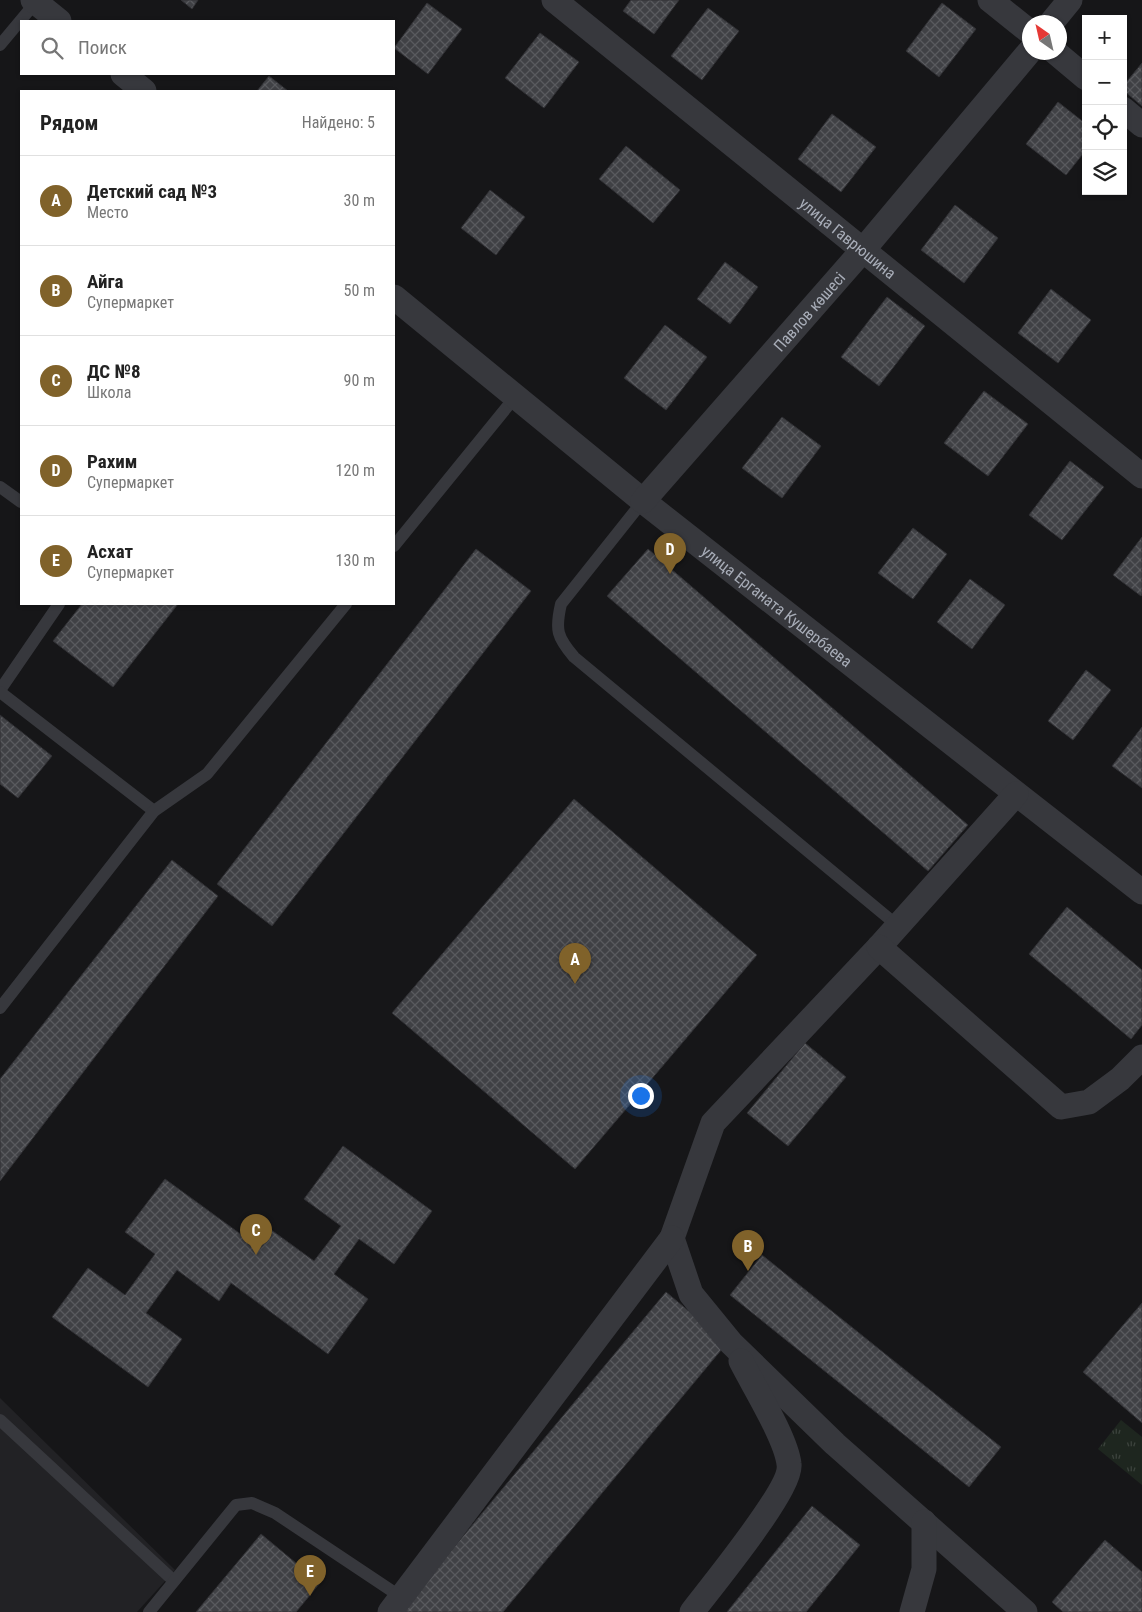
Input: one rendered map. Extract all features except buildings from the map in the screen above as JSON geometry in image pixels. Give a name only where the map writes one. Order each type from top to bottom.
[{"type":"street","name":"улица Гаврюшина","points":[[554,0],[1142,476]]},
{"type":"street","points":[[990,0],[1022,26]]},
{"type":"street","points":[[1058,15],[1070,0]]},
{"type":"street","points":[[35,1],[58,20]]},
{"type":"street","name":"Павлов көшесі","points":[[643,501],[863,250],[1022,60]]},
{"type":"street","points":[[1065,60],[1082,75]]},
{"type":"street","points":[[124,75],[143,90]]},
{"type":"street","points":[[1127,112],[1142,125]]},
{"type":"street","name":"улица Ерганата Кушербаева","points":[[395,298],[643,501],[1142,892]]},
{"type":"street","points":[[395,1604],[672,1238],[713,1123],[879,947],[1016,794]]},
{"type":"street","points":[[879,947],[1061,1107],[1090,1102],[1120,1079],[1142,1057]]},
{"type":"street","points":[[672,1238],[691,1294],[732,1343],[835,1444],[1025,1612]]},
{"type":"street","points":[[692,1612],[778,1496],[790,1466],[783,1443],[732,1343]]},
{"type":"street","points":[[912,1612],[924,1569],[924,1522]]},
{"type":"lane","points":[[0,45],[35,1]]},
{"type":"lane","points":[[395,545],[516,396]]},
{"type":"lane","points":[[0,487],[20,501]]},
{"type":"lane","points":[[643,501],[561,604],[556,623],[561,641],[574,657],[898,926]]},
{"type":"lane","points":[[58,605],[0,691],[154,811]]},
{"type":"lane","points":[[0,1008],[154,811],[207,774],[345,605]]},
{"type":"lane","points":[[0,1420],[174,1581]]},
{"type":"lane","points":[[149,1612],[236,1505],[252,1503],[275,1513],[395,1604]]},
{"type":"shaded area","points":[[0,1398],[175,1570],[137,1612],[0,1612]]},
{"type":"green space","points":[[1121,1420],[1142,1437],[1142,1485],[1098,1449]]},
{"type":"place","name":"Рахим","points":[[670,574]]},
{"type":"place","name":"Детский сад №3","points":[[575,984]]},
{"type":"place","name":"ДС №8","points":[[256,1255]]},
{"type":"place","name":"Айга","points":[[748,1271]]},
{"type":"place","name":"Асхат","points":[[310,1596]]}]
